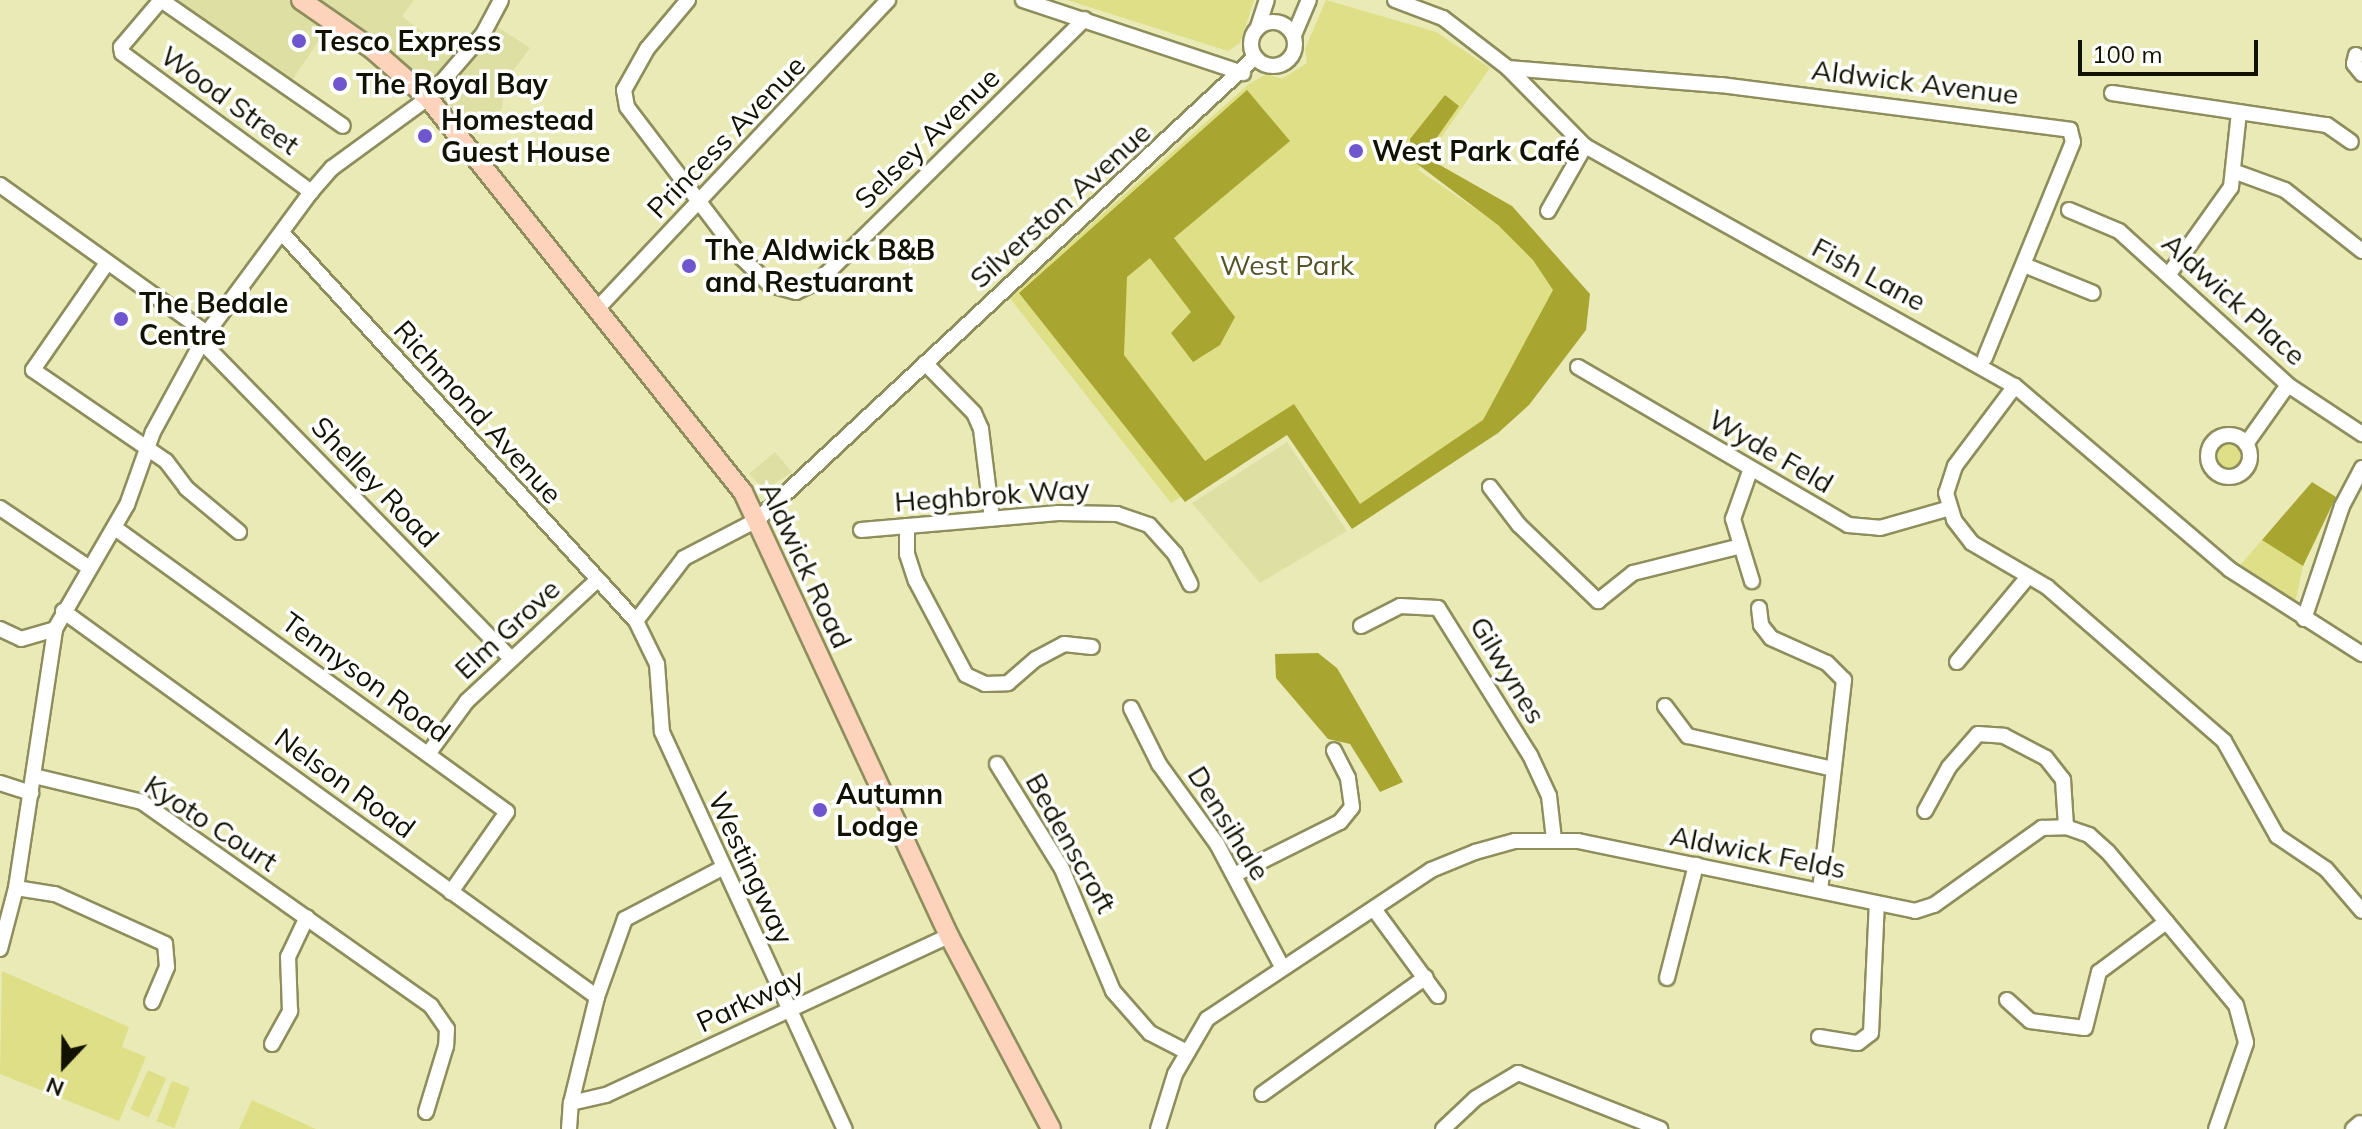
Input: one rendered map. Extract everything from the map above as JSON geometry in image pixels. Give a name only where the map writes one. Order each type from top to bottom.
[{"type":"main road","name":"Aldwick Road","points":[[301,0],[372,49],[428,98],[743,492],[949,936],[1051,1129]]},
{"type":"street","name":"Wood Street","points":[[161,0],[121,47],[122,53],[311,192]]},
{"type":"street","points":[[161,0],[343,126]]},
{"type":"street","points":[[1,946],[16,888],[55,629],[88,567],[115,528],[145,448],[205,338],[284,235],[311,192],[332,168],[428,98],[483,34],[501,0]]},
{"type":"street","name":"Selsey Avenue","points":[[688,0],[647,49],[624,90],[636,122],[699,202],[770,285],[796,292],[819,281],[1085,19]]},
{"type":"street","name":"Princess Avenue","points":[[598,308],[888,0]]},
{"type":"street","points":[[1023,0],[1243,73]]},
{"type":"street","points":[[1267,0],[1251,45],[1255,57],[1267,66],[1282,65],[1295,49],[1294,35],[1309,0]]},
{"type":"street","name":"Fish Lane","points":[[1395,0],[1443,18],[1508,68],[1585,146],[2015,386],[2089,444],[2207,551],[2304,619],[2362,654]]},
{"type":"street","points":[[1258,27],[1278,23],[1294,35]]},
{"type":"street","points":[[2356,55],[2354,64],[2362,74]]},
{"type":"street","name":"Silverston Avenue","points":[[636,621],[684,558],[757,520],[1243,73],[1255,57]]},
{"type":"street","name":"Aldwick Avenue","points":[[1508,68],[1721,85],[2070,130],[2073,142],[1985,358]]},
{"type":"street","points":[[2112,93],[2327,125],[2351,142]]},
{"type":"street","points":[[2169,274],[2231,187],[2239,112]]},
{"type":"street","points":[[1548,211],[1585,146]]},
{"type":"street","points":[[2233,171],[2285,190],[2362,251]]},
{"type":"street","name":"Shelley Road","points":[[0,185],[205,338],[510,658]]},
{"type":"street","name":"Aldwick Place","points":[[2069,210],[2119,231],[2288,385],[2362,434]]},
{"type":"street","name":"Richmond Avenue","points":[[284,235],[595,582],[636,621]]},
{"type":"street","points":[[107,263],[33,370],[166,461],[186,488],[239,532]]},
{"type":"street","points":[[2024,265],[2093,293]]},
{"type":"street","points":[[925,363],[974,413],[981,429],[992,518]]},
{"type":"street","name":"Wyde Feld","points":[[1578,367],[1750,471],[1848,525],[1880,528],[1950,508]]},
{"type":"street","points":[[2246,444],[2288,385]]},
{"type":"street","points":[[2015,386],[1955,466],[1946,493],[1950,508],[1972,543],[2047,587],[2224,741],[2277,836],[2326,869],[2362,911]]},
{"type":"street","points":[[2304,619],[2342,506],[2362,468]]},
{"type":"street","points":[[1750,471],[1733,519],[1752,581]]},
{"type":"street","points":[[1490,487],[1519,525],[1598,601]]},
{"type":"street","points":[[0,508],[88,567]]},
{"type":"street","name":"Heghbrok Way","points":[[861,530],[992,518],[1117,514],[1149,525],[1175,554],[1190,584]]},
{"type":"street","points":[[907,526],[907,554],[916,581],[966,675],[985,684],[1008,683],[1036,659],[1064,644],[1092,647]]},
{"type":"street","name":"Tennyson Road","points":[[115,528],[507,812],[451,892]]},
{"type":"street","points":[[1583,610],[1633,573],[1741,546]]},
{"type":"street","points":[[1957,662],[2027,578]]},
{"type":"street","name":"Elm Grove","points":[[428,754],[467,701],[595,582]]},
{"type":"street","name":"Gilwynes","points":[[1361,626],[1400,606],[1438,608],[1530,755],[1549,796],[1554,839]]},
{"type":"street","points":[[1759,608],[1761,625],[1771,638],[1827,663],[1844,680],[1820,890]]},
{"type":"street","name":"Nelson Road","points":[[63,611],[597,997]]},
{"type":"street","name":"Westingway","points":[[636,621],[657,664],[662,732],[722,868],[845,1129]]},
{"type":"street","points":[[0,629],[21,639],[55,629]]},
{"type":"street","points":[[1665,706],[1688,736],[1833,769]]},
{"type":"street","name":"Densihale","points":[[1131,708],[1159,764],[1187,797],[1234,875],[1282,967]]},
{"type":"street","points":[[1925,811],[1949,767],[1978,734],[2004,736],[2046,758],[2063,780],[2066,827],[2089,835],[2108,852],[2236,1005],[2246,1043],[2216,1129]]},
{"type":"street","points":[[1234,875],[1340,822],[1352,807],[1348,778],[1334,750]]},
{"type":"street","name":"Bedenscroft","points":[[997,764],[1062,869],[1113,991],[1150,1033],[1187,1052]]},
{"type":"street","name":"Kyoto Court","points":[[34,776],[142,802],[307,917],[440,1017],[446,1046],[426,1112]]},
{"type":"street","points":[[0,783],[31,793]]},
{"type":"street","name":"Aldwick Felds","points":[[1158,1129],[1187,1052],[1207,1019],[1442,864],[1515,841],[1554,839],[1915,911],[1934,905],[2042,828],[2066,827]]},
{"type":"street","points":[[1667,978],[1696,865]]},
{"type":"street","points":[[569,1129],[571,1103],[597,997],[629,914],[722,868]]},
{"type":"street","points":[[16,888],[55,894],[165,944],[167,967],[152,1002]]},
{"type":"street","points":[[1819,1037],[1858,1043],[1871,1033],[1877,903]]},
{"type":"street","points":[[1374,909],[1438,996]]},
{"type":"street","points":[[272,1044],[290,1011],[288,957],[307,917]]},
{"type":"street","points":[[2007,1000],[2030,1021],[2085,1028],[2099,972],[2166,922]]},
{"type":"street","name":"Parkway","points":[[571,1103],[589,1103],[949,936]]},
{"type":"street","points":[[1262,1094],[1426,977]]},
{"type":"street","points":[[1443,1129],[1476,1098],[1518,1073],[1660,1129]]},
{"type":"shaded area","points":[[170,0],[414,0],[402,16],[464,64],[493,24],[530,48],[504,83],[502,109],[475,132],[433,88],[337,14],[290,83]]},
{"type":"shaded area","points":[[1247,90],[1290,141],[1174,238],[1235,317],[1220,345],[1193,362],[1171,333],[1191,312],[1150,258],[1127,277],[1124,355],[1205,461],[1294,404],[1360,504],[1483,420],[1553,290],[1533,260],[1498,225],[1412,160],[1410,139],[1445,95],[1459,106],[1424,156],[1512,206],[1590,294],[1586,330],[1529,405],[1498,433],[1352,529],[1287,435],[1185,502],[1019,293]]},
{"type":"shaded area","points":[[1287,442],[1347,531],[1260,583],[1192,503]]},
{"type":"shaded area","points":[[775,452],[792,472],[765,490],[749,474]]},
{"type":"shaded area","points":[[2312,482],[2336,497],[2303,566],[2262,540]]},
{"type":"shaded area","points":[[1318,653],[1337,668],[1403,782],[1380,792],[1350,744],[1328,739],[1276,678],[1275,654]]},
{"type":"green space","points":[[1067,0],[1254,0],[1240,43],[1228,51]]},
{"type":"green space","name":"West Park","points":[[1326,0],[1436,32],[1490,68],[1418,170],[1571,273],[1494,430],[1356,519],[1293,426],[1171,503],[1009,297],[1250,83],[1267,74],[1282,79],[1307,63],[1305,49]]},
{"type":"green space","points":[[2229,439],[2241,445],[2247,457],[2241,469],[2229,475],[2217,469],[2211,457],[2217,445]]},
{"type":"green space","points":[[2262,540],[2303,566],[2295,603],[2237,569]]},
{"type":"green space","points":[[2,971],[129,1027],[122,1047],[146,1057],[119,1121],[0,1074]]},
{"type":"green space","points":[[148,1070],[166,1078],[149,1117],[131,1109]]},
{"type":"green space","points":[[172,1081],[190,1088],[174,1128],[157,1121]]},
{"type":"green space","points":[[252,1100],[316,1129],[239,1129]]},
{"type":"place","name":"Tesco Express","points":[[299,41]]},
{"type":"place","name":"The Royal Bay","points":[[340,84]]},
{"type":"place","name":"Homestead Guest House","points":[[425,136]]},
{"type":"place","name":"West Park Café","points":[[1356,151]]},
{"type":"place","name":"The Aldwick B&B and Restuarant","points":[[689,266]]},
{"type":"place","name":"The Bedale Centre","points":[[121,319]]},
{"type":"place","name":"Autumn Lodge","points":[[820,810]]}]
